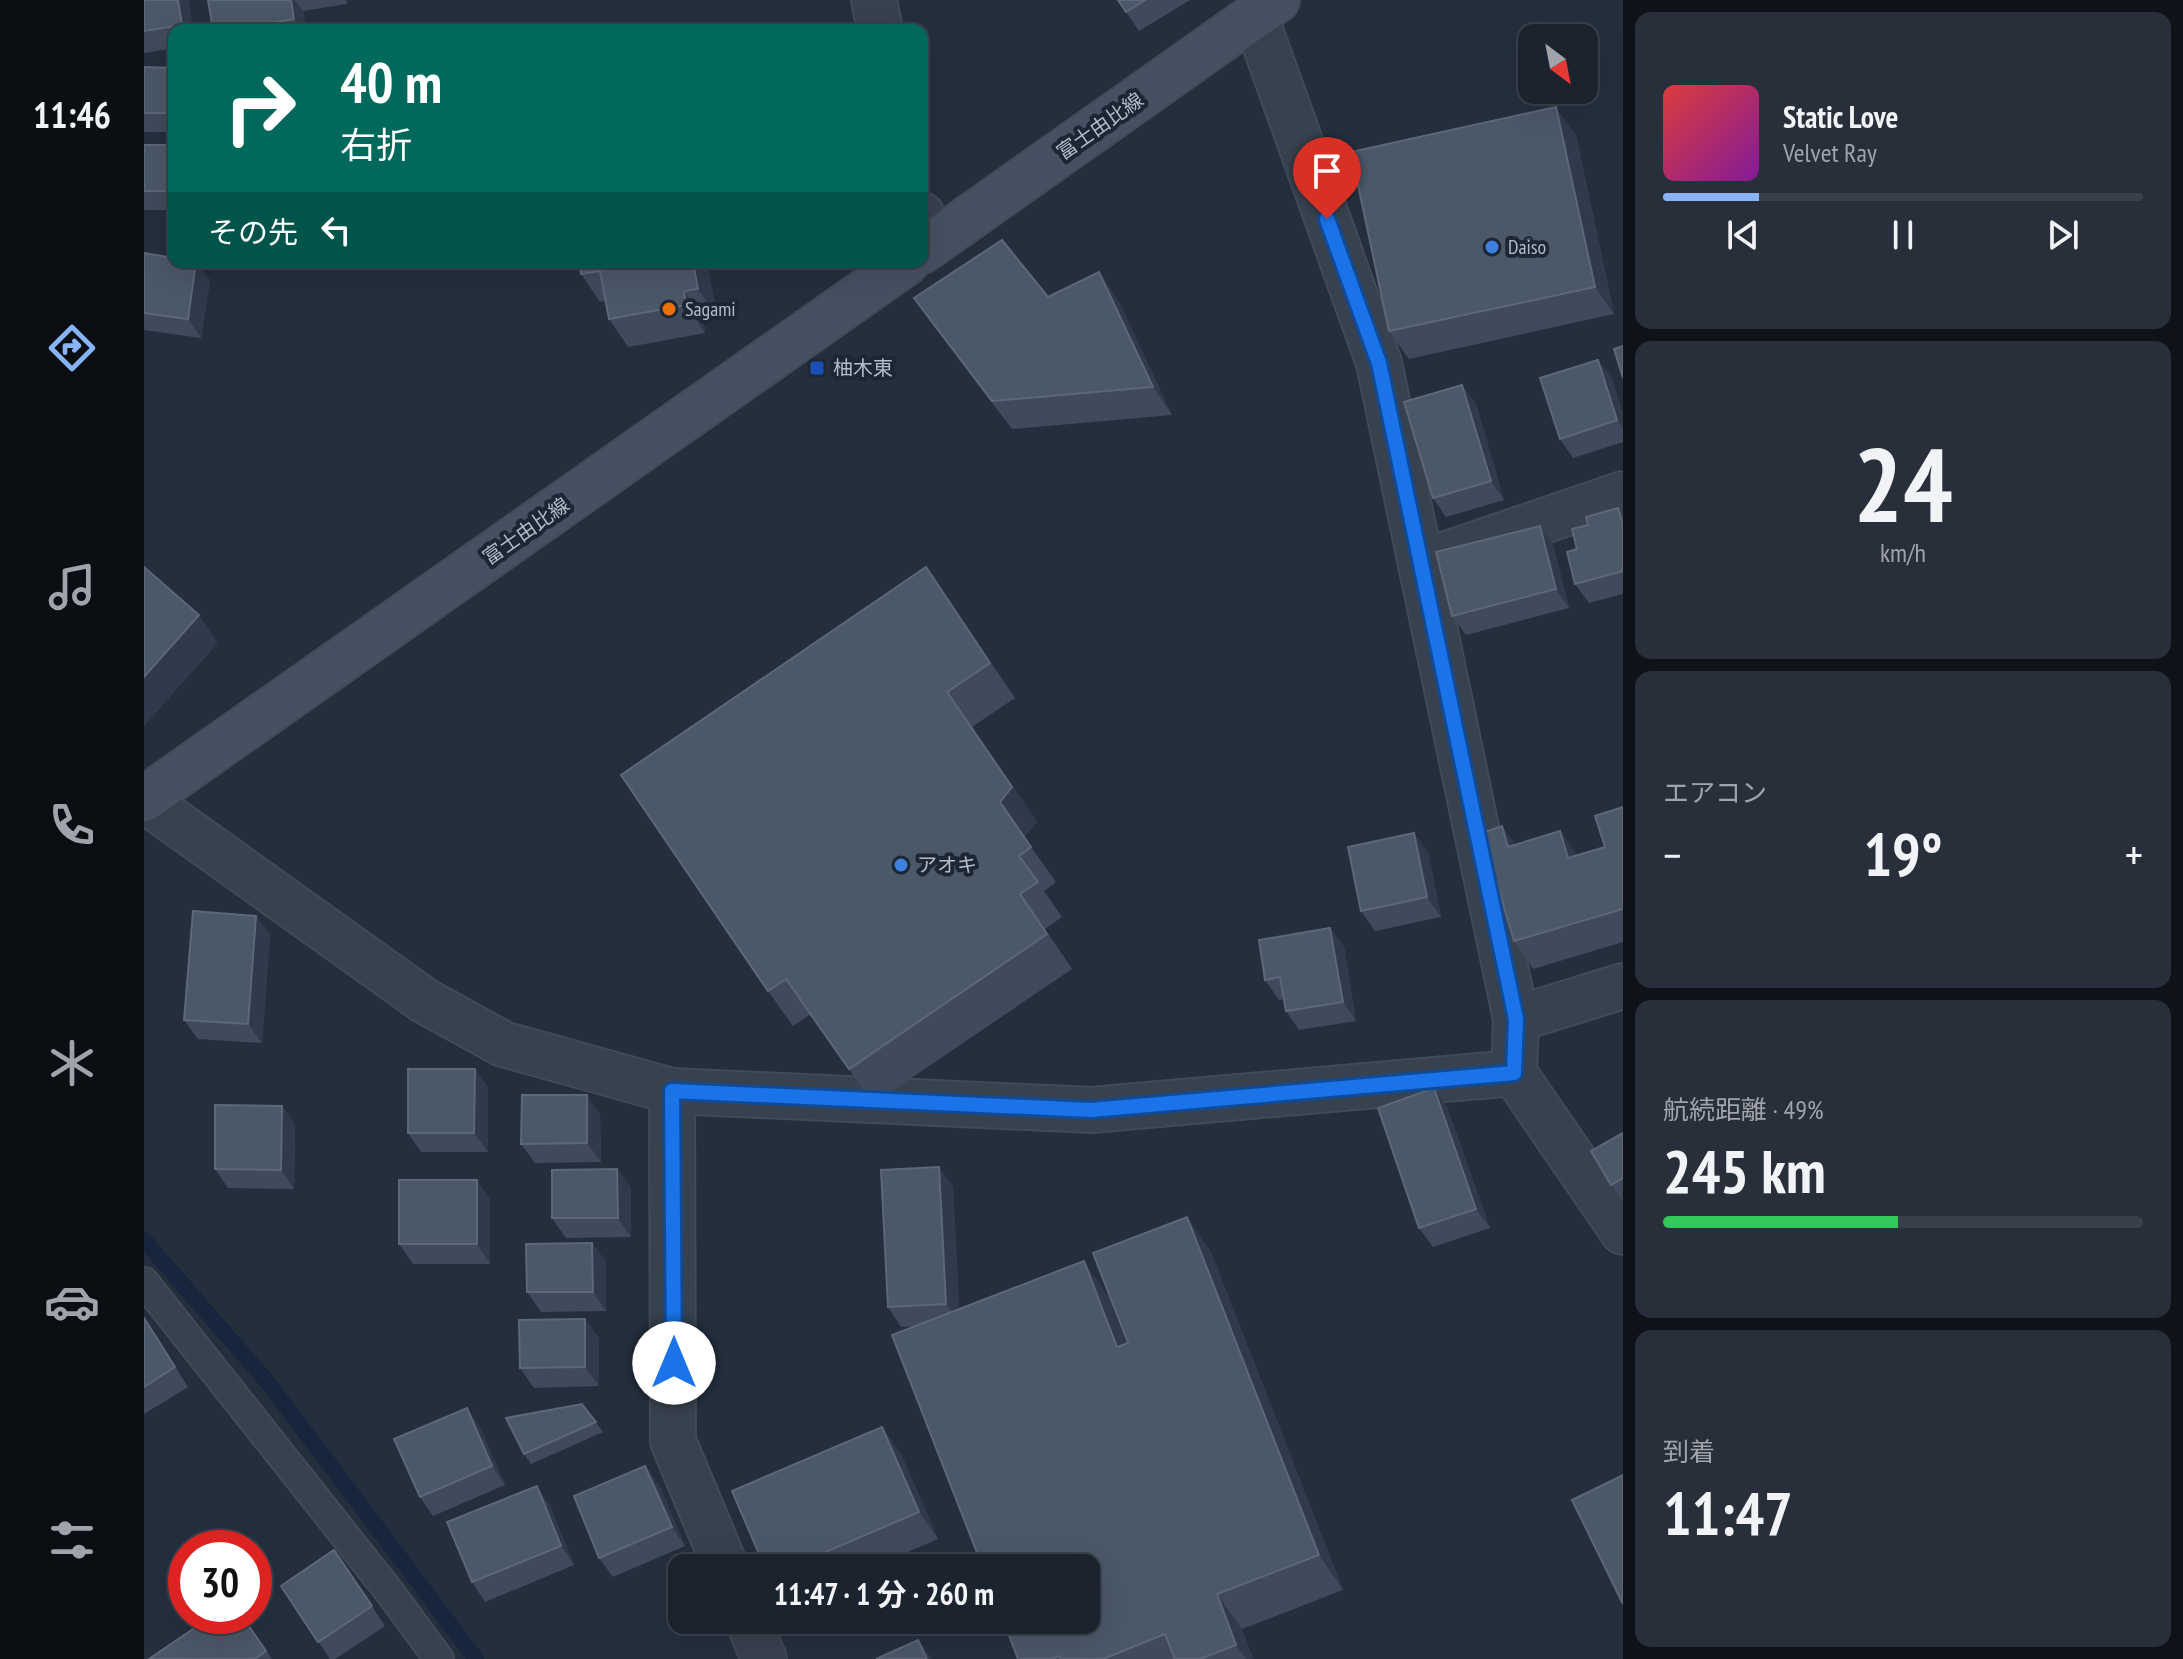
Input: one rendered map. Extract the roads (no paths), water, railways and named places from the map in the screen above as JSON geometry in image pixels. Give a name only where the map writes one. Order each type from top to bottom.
[{"type":"main road","name":"富士由比線","points":[[928,238],[1261,5]]},
{"type":"main road","name":"富士由比線","points":[[144,800],[887,268]]},
{"type":"street","points":[[874,0],[879,24]]},
{"type":"street","points":[[1261,5],[1379,363],[1516,1019],[1514,1073],[1623,1231]]},
{"type":"street","points":[[1421,563],[1623,494]]},
{"type":"street","points":[[144,800],[438,1008],[503,1044],[672,1091],[1091,1110],[1514,1073]]},
{"type":"street","points":[[1516,1019],[1623,986]]},
{"type":"street","points":[[672,1091],[673,1441],[720,1554]]},
{"type":"street","points":[[754,1634],[764,1659]]},
{"type":"lane","points":[[144,1282],[378,1577],[439,1659]]},
{"type":"waterway","points":[[144,1240],[270,1385],[476,1659]]},
{"type":"place","name":"Daiso","points":[[1492,247]]},
{"type":"place","name":"Sagami","points":[[669,309]]},
{"type":"place","name":"柚木東","points":[[817,368]]},
{"type":"place","name":"アオキ","points":[[901,865]]}]
